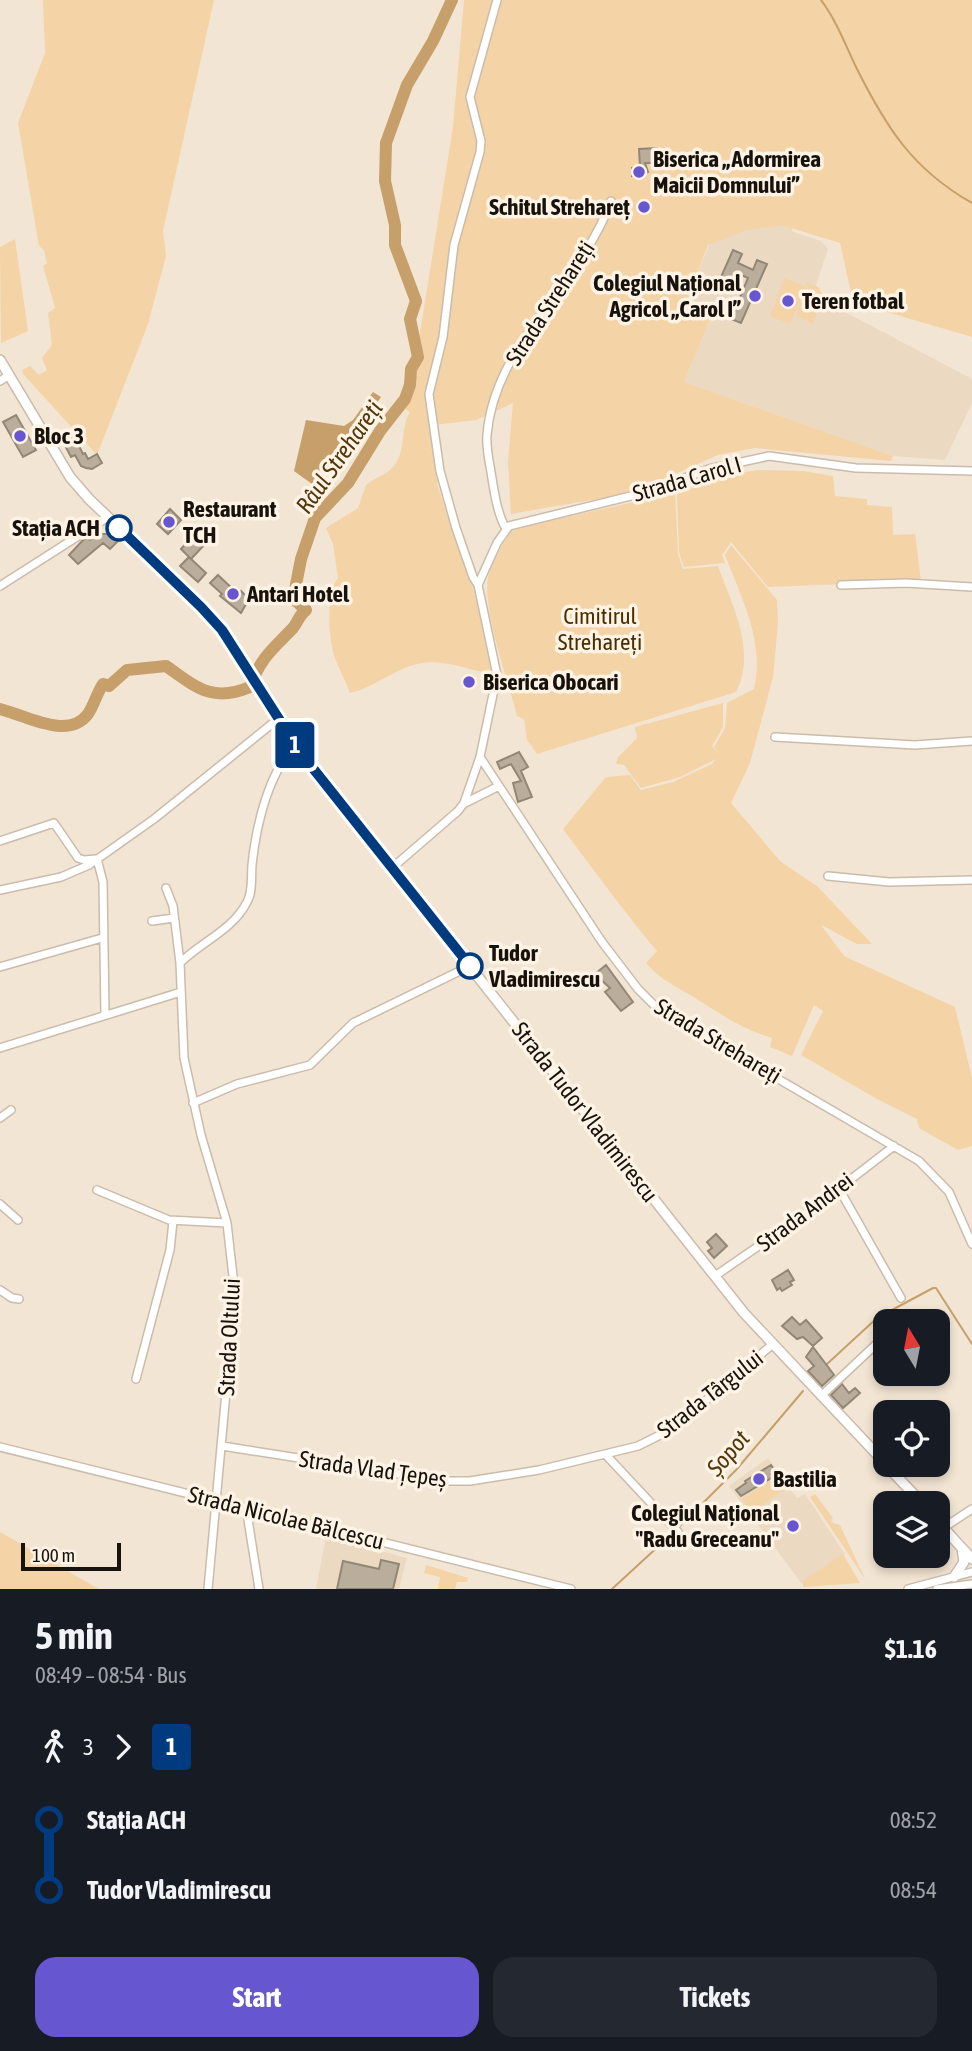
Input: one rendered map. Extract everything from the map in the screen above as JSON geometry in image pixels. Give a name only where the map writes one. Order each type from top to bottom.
[{"type":"main road","name":"Strada Tudor Vladimirescu","points":[[0,360],[70,477],[201,607],[239,654],[295,745],[715,1276],[773,1344],[873,1451]]},
{"type":"main road","name":"Strada Tudor Vladimirescu","points":[[897,1477],[911,1491]]},
{"type":"main road","points":[[950,1535],[972,1559]]},
{"type":"main road","points":[[954,1577],[964,1562],[961,1547]]},
{"type":"street","points":[[464,803],[480,757],[498,667],[478,585],[456,528],[440,471],[429,394],[443,337],[454,245],[480,152],[481,141],[470,97],[497,0]]},
{"type":"street","name":"Strada Strehareți","points":[[506,529],[494,493],[487,446],[489,421],[508,367],[573,269],[606,215],[611,201]]},
{"type":"street","points":[[0,381],[9,376]]},
{"type":"street","name":"Strada Carol I","points":[[506,529],[519,522],[647,492],[709,469],[769,456],[856,468],[972,471]]},
{"type":"street","points":[[0,586],[108,517]]},
{"type":"street","points":[[478,585],[506,529]]},
{"type":"street","points":[[841,585],[906,583],[972,587]]},
{"type":"street","points":[[0,890],[61,877],[97,859],[154,819],[278,719]]},
{"type":"street","points":[[775,737],[915,745],[972,741]]},
{"type":"street","points":[[180,963],[232,921],[248,901],[256,843],[269,791],[282,761],[295,745]]},
{"type":"street","name":"Strada Strehareți","points":[[480,757],[602,942],[638,989],[658,1009],[919,1161],[943,1184],[972,1244]]},
{"type":"street","points":[[392,868],[464,803],[499,786]]},
{"type":"street","points":[[0,841],[54,823],[78,858],[97,859]]},
{"type":"street","points":[[97,859],[103,882],[105,1014]]},
{"type":"street","points":[[828,876],[889,882],[972,880]]},
{"type":"street","name":"Strada Oltului","points":[[166,888],[172,901],[180,963],[184,1058],[193,1102],[227,1223],[235,1294],[208,1589]]},
{"type":"street","points":[[152,921],[174,918]]},
{"type":"street","points":[[0,967],[102,938]]},
{"type":"street","points":[[193,1102],[237,1084],[310,1065],[353,1023],[470,966]]},
{"type":"street","points":[[0,1048],[181,992]]},
{"type":"street","points":[[0,1118],[11,1110]]},
{"type":"street","name":"Strada Andrei","points":[[715,1276],[796,1221],[894,1146]]},
{"type":"street","points":[[838,1187],[901,1298]]},
{"type":"street","points":[[97,1190],[173,1221],[227,1223]]},
{"type":"street","points":[[0,1204],[18,1220]]},
{"type":"street","points":[[136,1378],[170,1250],[173,1221]]},
{"type":"street","points":[[0,1290],[19,1299]]},
{"type":"street","name":"Strada Târgului","points":[[606,1455],[638,1446],[672,1429],[773,1344]]},
{"type":"street","points":[[821,1396],[873,1347]]},
{"type":"street","name":"Strada Vlad Țepeș","points":[[222,1446],[444,1481],[470,1481],[526,1473],[606,1455]]},
{"type":"street","name":"Strada Nicolae Bălcescu","points":[[0,1447],[571,1589]]},
{"type":"street","points":[[606,1455],[678,1532]]},
{"type":"street","points":[[246,1507],[258,1589]]},
{"type":"street","points":[[950,1520],[972,1509]]},
{"type":"street","points":[[908,1589],[972,1572]]},
{"type":"street","points":[[937,1589],[972,1584]]},
{"type":"shaded area","name":"Colegiul Național Agricol „Carol I”","points":[[750,147],[785,204],[793,232],[821,241],[828,249],[815,288],[830,304],[972,379],[972,403],[945,460],[893,456],[684,382],[709,321],[682,310]]},
{"type":"shaded area","name":"Colegiul Național \"Radu Greceanu\"","points":[[768,1458],[797,1498],[805,1494],[845,1554],[802,1584],[729,1486]]},
{"type":"shaded area","points":[[326,1536],[407,1558],[399,1589],[316,1589]]},
{"type":"green space","points":[[43,0],[214,0],[163,231],[166,256],[148,324],[97,455],[22,370],[30,366],[39,375],[47,370],[42,358],[52,345],[48,313],[55,308],[43,266],[47,263],[44,250],[39,246],[18,123],[45,53]]},
{"type":"green space","points":[[464,0],[972,0],[972,337],[853,302],[840,243],[781,225],[746,230],[708,245],[683,310],[709,321],[684,382],[893,456],[891,461],[755,448],[718,455],[652,484],[614,496],[511,514],[508,462],[513,403],[476,420],[433,425],[440,471],[437,484],[488,632],[497,675],[443,663],[421,663],[350,693],[332,644],[329,619],[331,595],[338,578],[333,544],[326,528],[358,508],[366,485],[390,470],[399,457],[410,412],[399,405],[415,364],[453,127]]},
{"type":"green space","points":[[15,239],[28,331],[1,343],[0,247]]},
{"type":"green space","name":"Teren fotbal","points":[[785,278],[806,287],[790,324],[770,316]]},
{"type":"green space","points":[[805,282],[818,287],[823,295],[813,324],[796,315],[807,287]]},
{"type":"green space","points":[[757,470],[803,471],[833,476],[835,496],[867,499],[867,505],[892,507],[893,535],[915,534],[921,581],[768,587],[731,542],[722,555],[725,563],[684,567],[679,552],[677,494],[728,475]]},
{"type":"green space","name":"Cimitirul Strehareți","points":[[675,493],[678,554],[683,569],[718,566],[740,628],[744,660],[736,692],[537,754],[527,740],[524,719],[517,716],[492,627],[488,578],[498,553],[512,529]]},
{"type":"green space","points":[[731,545],[777,600],[778,623],[773,677],[750,763],[731,803],[780,861],[818,887],[872,944],[857,944],[821,925],[844,956],[955,1007],[972,1078],[972,1146],[958,1150],[919,1128],[917,1119],[801,1055],[823,1011],[814,1005],[792,1056],[770,1047],[772,1038],[736,1023],[669,983],[646,963],[657,951],[563,829],[606,777],[630,775],[641,790],[673,782],[712,764],[716,759],[680,777],[641,788],[624,765],[616,764],[618,757],[637,738],[635,727],[723,703],[723,727],[712,746],[720,755],[714,747],[725,728],[727,703],[754,689],[757,672],[750,621],[725,555]]},
{"type":"green space","points":[[775,1477],[784,1490],[752,1512],[742,1499]]},
{"type":"green space","points":[[815,1494],[833,1518],[833,1523],[840,1525],[865,1579],[810,1497]]},
{"type":"green space","points":[[0,1532],[99,1589],[0,1589]]},
{"type":"green space","points":[[843,1554],[860,1583],[803,1587],[803,1581]]},
{"type":"green space","points":[[426,1565],[468,1578],[467,1582],[457,1582],[455,1589],[438,1589],[440,1577],[424,1573]]},
{"type":"water","points":[[373,392],[381,397],[334,466],[312,484],[294,471],[306,420],[344,426],[353,420]]},
{"type":"building","points":[[657,148],[658,163],[645,163],[648,172],[632,176],[632,168],[640,167],[639,149]]},
{"type":"building","points":[[733,250],[742,254],[738,263],[753,270],[757,260],[767,264],[741,323],[731,319],[748,278],[735,272],[731,281],[721,277]]},
{"type":"building","name":"Bloc 3","points":[[16,415],[36,450],[23,457],[3,422]]},
{"type":"building","points":[[72,432],[83,454],[85,453],[88,459],[97,454],[102,463],[92,469],[86,468],[81,466],[75,455],[71,457],[61,438]]},
{"type":"building","name":"Restaurant TCH","points":[[170,509],[181,520],[168,534],[157,524]]},
{"type":"building","points":[[195,533],[206,543],[191,559],[181,549]]},
{"type":"building","points":[[97,534],[111,534],[118,541],[110,549],[103,543],[78,564],[69,555],[83,540],[90,540]]},
{"type":"building","points":[[189,557],[206,573],[198,582],[180,566]]},
{"type":"building","name":"Antari Hotel","points":[[218,575],[238,594],[241,591],[249,599],[241,613],[220,596],[222,594],[210,583]]},
{"type":"building","points":[[519,752],[528,767],[521,771],[532,797],[518,802],[513,783],[521,781],[511,764],[500,769],[497,762]]},
{"type":"building","points":[[606,965],[633,1002],[621,1011],[605,992],[610,988],[595,974]]},
{"type":"building","points":[[716,1234],[727,1246],[714,1258],[708,1251],[712,1248],[707,1242]]},
{"type":"building","points":[[788,1270],[794,1280],[790,1282],[792,1285],[782,1291],[780,1288],[777,1290],[772,1280]]},
{"type":"building","points":[[792,1317],[800,1325],[806,1320],[822,1338],[813,1346],[803,1337],[797,1339],[782,1326]]},
{"type":"building","points":[[813,1347],[834,1375],[822,1386],[808,1371],[814,1366],[806,1357]]},
{"type":"building","points":[[842,1384],[849,1393],[855,1388],[860,1393],[843,1408],[831,1395]]},
{"type":"building","name":"Bastilia","points":[[771,1465],[775,1471],[771,1474],[773,1477],[741,1496],[736,1490]]},
{"type":"building","points":[[381,1560],[399,1564],[393,1589],[337,1589],[343,1561],[379,1569]]},
{"type":"waterway","name":"Râul Strehareți","points":[[0,709],[46,724],[69,725],[80,722],[88,714],[103,684],[109,686],[127,670],[166,666],[205,690],[215,693],[237,692],[250,687],[263,661],[306,610],[295,600],[294,595],[301,559],[315,518],[348,483],[380,431],[405,399],[410,385],[411,369],[418,357],[410,319],[416,301],[395,245],[395,225],[385,181],[386,143],[407,85],[433,41],[452,0]]},
{"type":"waterway","points":[[821,0],[836,24],[878,109],[903,145],[933,176],[972,203]]},
{"type":"waterway","name":"Șopot","points":[[827,1364],[877,1318],[933,1288],[936,1288],[972,1344]]},
{"type":"waterway","name":"Șopot","points":[[679,1527],[736,1470],[803,1391]]},
{"type":"waterway","name":"Șopot","points":[[612,1589],[675,1531]]},
{"type":"bus line","name":"1","points":[[119,528],[222,630],[300,752],[470,966]]},
{"type":"place","name":"Biserica „Adormirea Maicii Domnului”","points":[[639,172]]},
{"type":"place","name":"Schitul Strehareț","points":[[644,207]]},
{"type":"place","name":"Colegiul Național Agricol „Carol I”","points":[[755,296]]},
{"type":"place","name":"Teren fotbal","points":[[788,301]]},
{"type":"place","name":"Bloc 3","points":[[20,436]]},
{"type":"place","name":"Restaurant TCH","points":[[169,522]]},
{"type":"place","name":"Stația ACH","points":[[119,528]]},
{"type":"place","name":"Antari Hotel","points":[[233,594]]},
{"type":"place","name":"Biserica Obocari","points":[[469,682]]},
{"type":"place","name":"Tudor Vladimirescu","points":[[470,966]]},
{"type":"place","name":"Bastilia","points":[[759,1479]]},
{"type":"place","name":"Colegiul Național \"Radu Greceanu\"","points":[[793,1526]]}]
